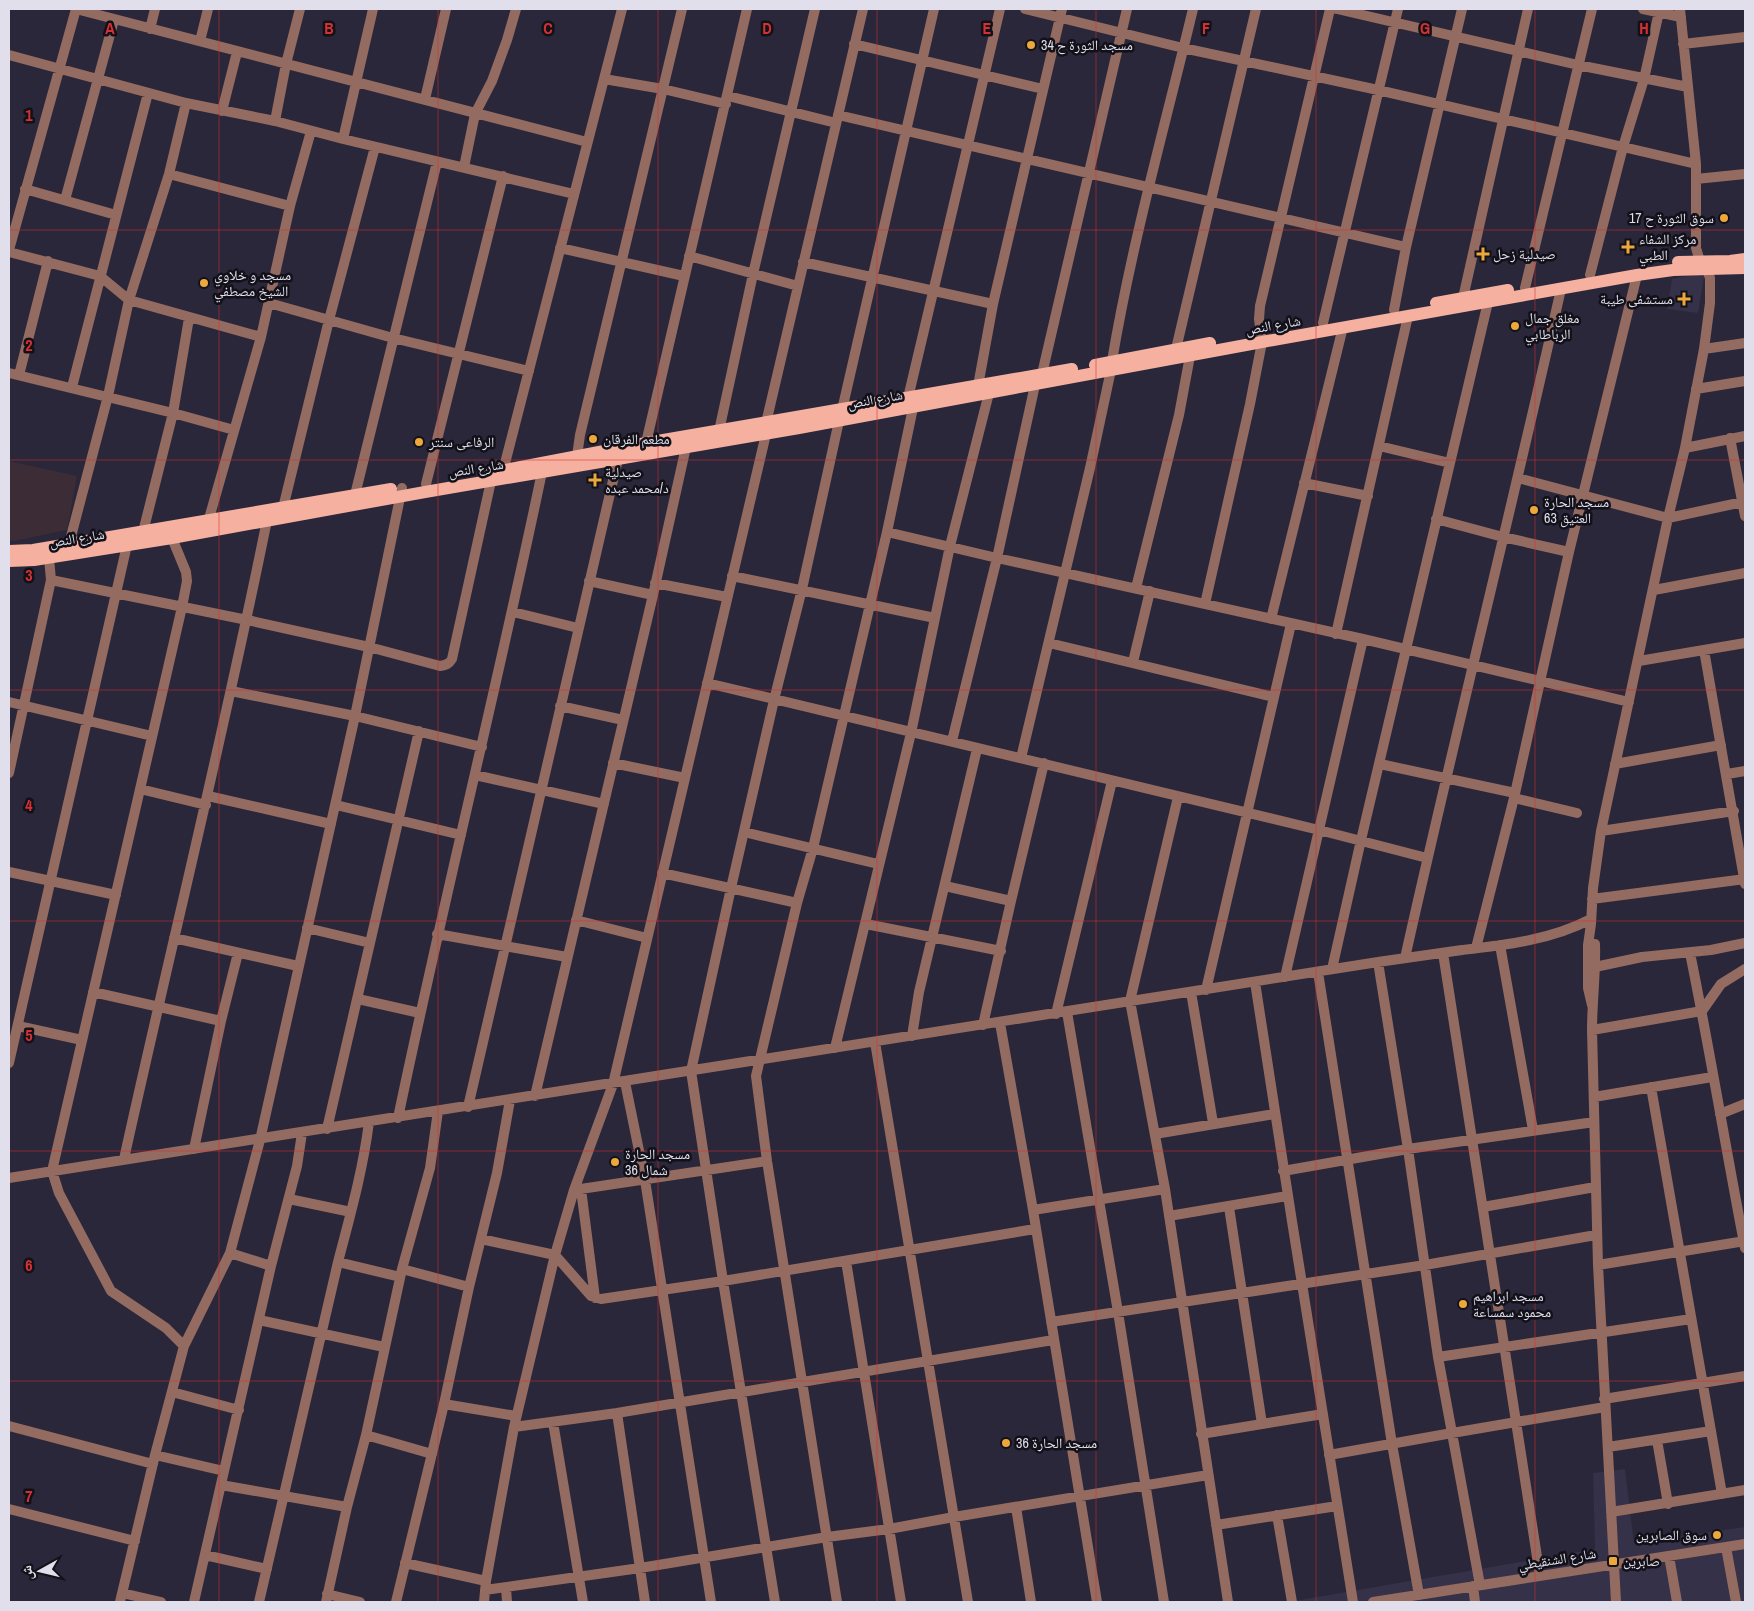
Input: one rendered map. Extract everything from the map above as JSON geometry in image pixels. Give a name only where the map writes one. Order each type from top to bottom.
[{"type":"main road","name":"شارع النص","points":[[1112,366],[1176,349],[1343,327],[1636,275],[1745,259]]},
{"type":"main road","name":"شارع النص","points":[[911,403],[978,386],[1039,379],[1112,366],[1190,356],[1323,323],[1590,275],[1667,263],[1745,268]]},
{"type":"main road","name":"شارع النص","points":[[9,551],[33,550],[208,522],[355,495],[402,492],[491,481],[686,447],[766,428],[911,403],[989,393],[1039,379]]},
{"type":"main road","name":"شارع النص","points":[[9,561],[49,558],[172,538],[402,492],[426,484],[646,443],[719,431],[766,428]]},
{"type":"street","points":[[261,337],[129,300],[100,276],[9,251],[58,68],[76,9],[587,142]]},
{"type":"street","points":[[150,29],[155,9]]},
{"type":"street","points":[[200,41],[208,9]]},
{"type":"street","points":[[275,122],[286,64],[300,9]]},
{"type":"street","points":[[343,139],[373,9]]},
{"type":"street","points":[[425,99],[446,9]]},
{"type":"street","points":[[464,167],[475,114],[492,81],[516,9]]},
{"type":"street","points":[[503,470],[622,9]]},
{"type":"street","points":[[577,456],[580,434],[682,9]]},
{"type":"street","points":[[646,443],[747,9]]},
{"type":"street","points":[[719,431],[753,274],[816,9]]},
{"type":"street","points":[[484,1602],[516,1416],[555,1255],[613,1084],[863,9]]},
{"type":"street","points":[[775,1602],[740,1392],[692,1071],[731,888],[774,700],[802,589],[840,415],[934,9]]},
{"type":"street","points":[[837,1602],[767,1161],[757,1086],[759,1060],[797,903],[813,848],[887,532],[932,290],[1000,9]]},
{"type":"street","points":[[1025,9],[1061,13],[1121,32],[1183,48],[1503,118],[1696,164]]},
{"type":"street","points":[[952,741],[1127,9]]},
{"type":"street","points":[[1021,758],[1112,366],[1119,320],[1148,187],[1193,9]]},
{"type":"street","points":[[1176,349],[1256,9]]},
{"type":"street","points":[[1204,604],[1250,404],[1261,338],[1260,306],[1316,76],[1330,9]]},
{"type":"street","points":[[1338,9],[1578,65],[1688,87]]},
{"type":"street","points":[[1323,323],[1398,9]]},
{"type":"street","points":[[1394,310],[1406,247],[1441,105],[1462,9]]},
{"type":"street","points":[[1463,298],[1528,9]]},
{"type":"street","points":[[1525,288],[1592,9]]},
{"type":"street","points":[[1592,1005],[1588,993],[1588,939],[1601,831],[1639,661],[1668,518],[1685,448],[1704,350],[1711,289],[1696,238],[1696,164],[1680,13],[1643,9]]},
{"type":"street","points":[[1590,275],[1623,147],[1644,79],[1659,12]]},
{"type":"street","points":[[978,386],[994,304],[1061,13]]},
{"type":"street","points":[[65,200],[114,20]]},
{"type":"street","points":[[1683,44],[1745,37]]},
{"type":"street","points":[[854,44],[1043,89]]},
{"type":"street","points":[[222,111],[237,52]]},
{"type":"street","points":[[9,55],[186,103],[275,122],[574,194]]},
{"type":"street","points":[[604,78],[792,112],[907,130],[967,146],[1406,247]]},
{"type":"street","points":[[72,387],[148,92]]},
{"type":"street","points":[[69,544],[108,396],[129,300],[169,174],[186,103]]},
{"type":"street","points":[[208,522],[261,337],[290,206],[311,131]]},
{"type":"street","points":[[283,508],[329,320],[375,147]]},
{"type":"street","points":[[355,495],[438,162]]},
{"type":"street","points":[[169,174],[290,206]]},
{"type":"street","points":[[1696,179],[1745,174]]},
{"type":"street","points":[[426,484],[503,176]]},
{"type":"street","points":[[25,188],[116,215]]},
{"type":"street","points":[[560,248],[684,276]]},
{"type":"street","points":[[689,256],[798,286]]},
{"type":"street","points":[[48,261],[14,374],[108,396],[234,430]]},
{"type":"street","points":[[803,262],[994,304]]},
{"type":"street","points":[[1476,948],[1514,796],[1569,552],[1636,275]]},
{"type":"street","points":[[1405,958],[1561,288]]},
{"type":"street","points":[[1332,969],[1488,302]]},
{"type":"street","points":[[269,303],[393,338],[528,371]]},
{"type":"street","points":[[1336,634],[1408,316]]},
{"type":"street","points":[[143,532],[172,413],[189,318]]},
{"type":"street","points":[[1271,619],[1343,327]]},
{"type":"street","points":[[1704,350],[1745,343]]},
{"type":"street","points":[[1136,588],[1179,415],[1190,356]]},
{"type":"street","points":[[1696,389],[1745,381]]},
{"type":"street","points":[[835,1048],[911,733],[950,546],[989,393]]},
{"type":"street","points":[[1685,448],[1745,436]]},
{"type":"street","points":[[1730,438],[1745,516]]},
{"type":"street","points":[[1379,446],[1450,463]]},
{"type":"street","points":[[535,1096],[686,447]]},
{"type":"street","points":[[468,1107],[540,789],[618,459]]},
{"type":"street","points":[[398,1118],[437,934],[513,612],[542,472]]},
{"type":"street","points":[[1518,478],[1668,518],[1742,502]]},
{"type":"street","points":[[51,580],[247,620],[369,647],[440,666],[449,663],[452,659],[491,481]]},
{"type":"street","points":[[1304,482],[1368,496]]},
{"type":"street","points":[[161,1602],[121,1598],[184,1346],[230,1253],[260,1140],[298,966],[332,824],[402,492]]},
{"type":"street","points":[[124,1160],[207,800],[267,520]]},
{"type":"street","points":[[1436,520],[1569,552]]},
{"type":"street","points":[[887,532],[1363,639],[1629,702]]},
{"type":"street","points":[[172,538],[186,572],[187,581],[182,608],[52,1171],[59,1193],[111,1291],[166,1328],[184,1346]]},
{"type":"street","points":[[9,1063],[11,1042],[18,1026],[127,545]]},
{"type":"street","points":[[9,773],[51,580],[49,558]]},
{"type":"street","points":[[1654,590],[1745,573]]},
{"type":"street","points":[[732,576],[935,618]]},
{"type":"street","points":[[589,581],[653,595]]},
{"type":"street","points":[[655,583],[727,597]]},
{"type":"street","points":[[1133,662],[1150,591]]},
{"type":"street","points":[[513,612],[578,628]]},
{"type":"street","points":[[1206,990],[1290,624]]},
{"type":"street","points":[[1285,977],[1363,639]]},
{"type":"street","points":[[1049,643],[1274,696]]},
{"type":"street","points":[[1639,661],[1745,643]]},
{"type":"street","points":[[1704,650],[1734,811],[1745,884]]},
{"type":"street","points":[[707,683],[1361,840],[1427,858]]},
{"type":"street","points":[[231,691],[355,716],[482,747]]},
{"type":"street","points":[[9,702],[152,736]]},
{"type":"street","points":[[560,706],[623,720]]},
{"type":"street","points":[[328,1129],[397,819],[419,731]]},
{"type":"street","points":[[1615,764],[1721,745]]},
{"type":"street","points":[[912,1036],[919,992],[977,749]]},
{"type":"street","points":[[613,763],[684,778]]},
{"type":"street","points":[[983,1025],[1010,901],[1044,763]]},
{"type":"street","points":[[1380,764],[1448,778],[1577,813]]},
{"type":"street","points":[[1727,774],[1745,771]]},
{"type":"street","points":[[475,775],[604,804]]},
{"type":"street","points":[[1056,1014],[1112,781]]},
{"type":"street","points":[[140,790],[207,800],[332,824]]},
{"type":"street","points":[[1178,797],[1130,1002],[1165,1189],[1228,1602]]},
{"type":"street","points":[[336,805],[461,834]]},
{"type":"street","points":[[1601,831],[1734,811]]},
{"type":"street","points":[[744,832],[878,864]]},
{"type":"street","points":[[9,872],[116,895]]},
{"type":"street","points":[[662,873],[797,903]]},
{"type":"street","points":[[1592,899],[1745,879]]},
{"type":"street","points":[[945,886],[1010,901]]},
{"type":"street","points":[[576,920],[647,938]]},
{"type":"street","points":[[9,1178],[260,1140],[1332,969],[1500,945],[1555,934],[1591,922]]},
{"type":"street","points":[[1591,922],[1595,967],[1592,1030],[1596,1236],[1616,1602]]},
{"type":"street","points":[[866,924],[1000,951]]},
{"type":"street","points":[[307,928],[370,943]]},
{"type":"street","points":[[437,934],[567,958]]},
{"type":"street","points":[[174,938],[298,966]]},
{"type":"street","points":[[1595,967],[1642,957],[1690,953],[1745,943]]},
{"type":"street","points":[[1500,945],[1533,1130]]},
{"type":"street","points":[[194,1149],[221,1021],[238,953]]},
{"type":"street","points":[[1442,953],[1540,1576]]},
{"type":"street","points":[[1598,1265],[1745,1243],[1690,953]]},
{"type":"street","points":[[1378,962],[1408,1149],[1438,1357],[1476,1585],[1475,1602]]},
{"type":"street","points":[[1592,1030],[1702,1011],[1720,984],[1745,969]]},
{"type":"street","points":[[1318,972],[1415,1598]]},
{"type":"street","points":[[1255,982],[1283,1171],[1303,1284],[1353,1602]]},
{"type":"street","points":[[93,992],[221,1021]]},
{"type":"street","points":[[1191,992],[1213,1123]]},
{"type":"street","points":[[358,999],[420,1013]]},
{"type":"street","points":[[1067,1012],[1118,1312],[1164,1602]]},
{"type":"street","points":[[1000,1023],[1033,1210],[1097,1602]]},
{"type":"street","points":[[18,1026],[82,1040]]},
{"type":"street","points":[[875,1042],[968,1602]]},
{"type":"street","points":[[1594,1097],[1712,1077]]},
{"type":"street","points":[[625,1082],[645,1180],[711,1602]]},
{"type":"street","points":[[1651,1088],[1722,1494]]},
{"type":"street","points":[[396,1602],[497,1173],[510,1100]]},
{"type":"street","points":[[1720,1114],[1745,1104]]},
{"type":"street","points":[[360,1602],[327,1598],[347,1507],[366,1435],[401,1273],[430,1168],[438,1111]]},
{"type":"street","points":[[1155,1134],[1274,1114]]},
{"type":"street","points":[[259,1602],[351,1212],[369,1122]]},
{"type":"street","points":[[1283,1171],[1408,1149],[1594,1122]]},
{"type":"street","points":[[194,1602],[271,1266],[289,1199],[302,1133]]},
{"type":"street","points":[[577,1190],[767,1161]]},
{"type":"street","points":[[1483,1207],[1595,1187]]},
{"type":"street","points":[[1033,1210],[1165,1189]]},
{"type":"street","points":[[577,1190],[595,1298]]},
{"type":"street","points":[[1169,1216],[1288,1196]]},
{"type":"street","points":[[289,1199],[351,1212]]},
{"type":"street","points":[[1229,1207],[1262,1424]]},
{"type":"street","points":[[481,1239],[555,1255],[591,1296],[601,1299],[785,1271],[1035,1229]]},
{"type":"street","points":[[1051,1322],[1425,1265],[1596,1236]]},
{"type":"street","points":[[230,1253],[271,1266]]},
{"type":"street","points":[[846,1261],[901,1602]]},
{"type":"street","points":[[338,1262],[469,1287]]},
{"type":"street","points":[[1438,1357],[1691,1319]]},
{"type":"street","points":[[259,1320],[384,1348]]},
{"type":"street","points":[[514,1427],[617,1413],[1053,1340]]},
{"type":"street","points":[[1329,1455],[1516,1422],[1745,1376]]},
{"type":"street","points":[[172,1392],[238,1410]]},
{"type":"street","points":[[444,1404],[516,1416]]},
{"type":"street","points":[[617,1413],[645,1602]]},
{"type":"street","points":[[1201,1434],[1323,1414]]},
{"type":"street","points":[[553,1422],[583,1602]]},
{"type":"street","points":[[9,1426],[154,1460],[224,1471]]},
{"type":"street","points":[[1608,1447],[1710,1431]]},
{"type":"street","points":[[366,1435],[432,1454]]},
{"type":"street","points":[[1657,1440],[1668,1504]]},
{"type":"street","points":[[405,1563],[486,1586],[506,1588],[827,1537],[889,1529],[1208,1475]]},
{"type":"street","points":[[221,1485],[347,1507]]},
{"type":"street","points":[[1611,1512],[1745,1490]]},
{"type":"street","points":[[1216,1525],[1337,1506]]},
{"type":"street","points":[[1016,1507],[1032,1602]]},
{"type":"street","points":[[9,1509],[135,1541]]},
{"type":"street","points":[[1277,1515],[1292,1602]]},
{"type":"street","name":"شارع الشنقيطي","points":[[1373,1602],[1415,1598],[1476,1585],[1745,1544]]},
{"type":"street","points":[[1726,1547],[1736,1602]]},
{"type":"street","points":[[205,1555],[267,1569]]},
{"type":"street","points":[[1669,1556],[1677,1602]]},
{"type":"street","points":[[506,1588],[507,1602]]},
{"type":"shaded area","name":"مستشفى طيبة","points":[[1702,273],[1704,277],[1698,313],[1667,309],[1672,279]]},
{"type":"shaded area","points":[[9,461],[77,476],[67,530],[14,541],[9,540]]},
{"type":"shaded area","name":"سوق الصابرين","points":[[1625,1469],[1634,1543],[1745,1527],[1745,1602],[1288,1602],[1595,1549],[1593,1473]]},
{"type":"place","name":"مسجد الثورة ح 34","points":[[1031,45]]},
{"type":"place","name":"سوق الثورة ح 17","points":[[1724,218]]},
{"type":"place","name":"مركز الشفاء الطبي","points":[[1628,247]]},
{"type":"place","name":"صيدلية زحل","points":[[1483,254]]},
{"type":"place","name":"مسجد و خلاوي الشيخ مصطفي","points":[[204,283]]},
{"type":"place","name":"مستشفى طيبة","points":[[1684,299]]},
{"type":"place","name":"مغلق جمال الرباطابي","points":[[1515,326]]},
{"type":"place","name":"مطعم الفرقان","points":[[593,439]]},
{"type":"place","name":"الرفاعى سنتر","points":[[419,442]]},
{"type":"place","name":"صيدلية د/محمد عبده","points":[[595,480]]},
{"type":"place","name":"مسجد الحارة 63 العتيق","points":[[1534,510]]},
{"type":"place","name":"مسجد الحارة 36 شمال","points":[[615,1162]]},
{"type":"place","name":"مسجد ابراهيم محمود سمساعة","points":[[1463,1304]]},
{"type":"place","name":"مسجد الحارة 36","points":[[1006,1443]]},
{"type":"place","name":"سوق الصابرين","points":[[1717,1535]]},
{"type":"place","name":"صابرين","points":[[1613,1561]]}]
